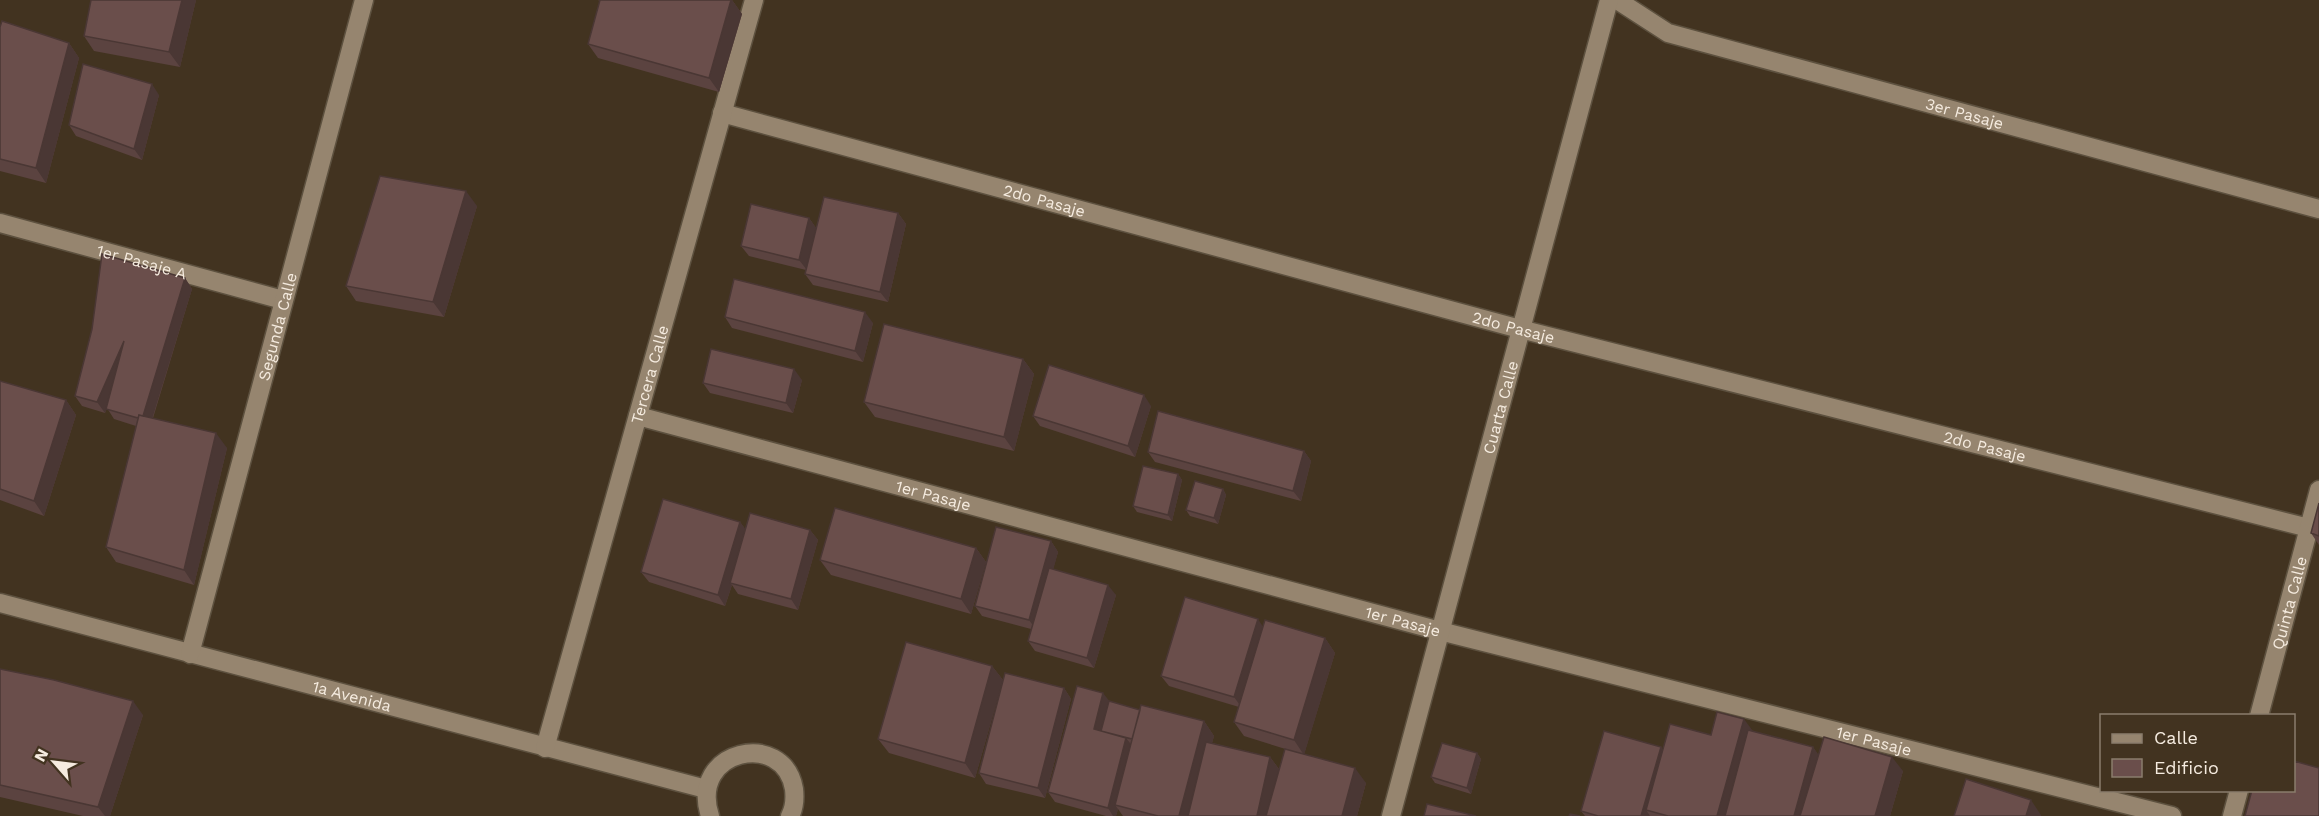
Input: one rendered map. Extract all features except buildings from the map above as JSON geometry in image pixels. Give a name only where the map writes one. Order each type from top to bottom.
[{"type":"street","name":"Segunda Calle","points":[[190,654],[364,0]]},
{"type":"street","name":"Tercera Calle","points":[[544,748],[754,0]]},
{"type":"street","name":"Cuarta Calle","points":[[1391,816],[1609,0]]},
{"type":"street","name":"3er Pasaje","points":[[1617,0],[1668,33],[2319,209]]},
{"type":"street","name":"2do Pasaje","points":[[722,113],[1520,329],[2309,528]]},
{"type":"street","name":"1er Pasaje A","points":[[0,223],[283,300]]},
{"type":"street","name":"1er Pasaje","points":[[638,416],[1440,631],[2172,816]]},
{"type":"street","name":"Quinta Calle","points":[[2260,714],[2319,490]]},
{"type":"street","name":"1a Avenida","points":[[0,603],[706,789]]},
{"type":"street","points":[[710,816],[706,804],[706,789],[711,775],[720,764],[733,756],[747,753],[762,754],[775,760],[786,770],[793,783],[796,815]]},
{"type":"street","points":[[2232,816],[2238,792]]}]
